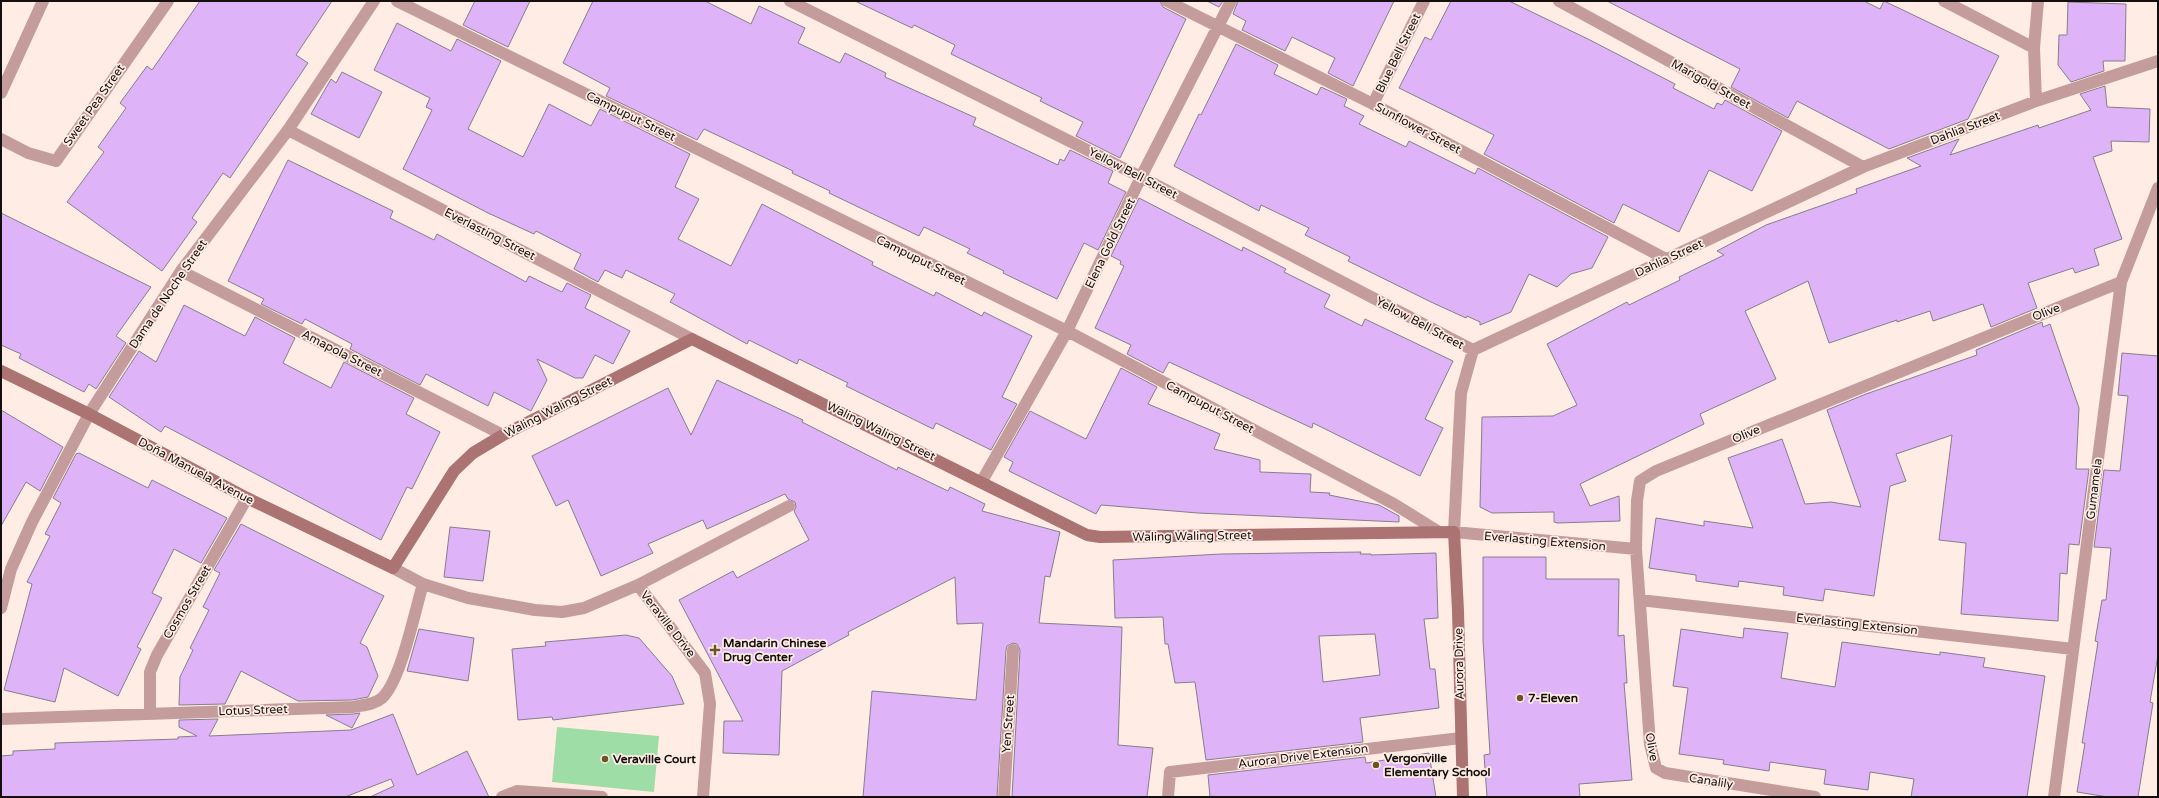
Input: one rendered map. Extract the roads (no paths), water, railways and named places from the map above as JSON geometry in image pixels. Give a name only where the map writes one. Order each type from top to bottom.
[{"type":"street","points":[[1,93],[43,1]]},
{"type":"street","name":"Sweet Pea Street","points":[[1,139],[28,153],[56,161],[168,1]]},
{"type":"street","name":"Dama de Noche Street","points":[[1,608],[11,568],[32,522],[89,414],[181,271],[288,130],[374,1]]},
{"type":"street","name":"Campuput Street","points":[[396,1],[1067,331],[1394,504],[1439,532]]},
{"type":"street","name":"Yellow Bell Street","points":[[790,1],[1141,177],[1473,350]]},
{"type":"street","name":"Sunflower Street","points":[[1167,1],[1218,28],[1373,104],[1666,259]]},
{"type":"street","name":"Elena Gold Street","points":[[982,481],[1067,331],[1141,177],[1231,1]]},
{"type":"street","name":"Blue Bell Street","points":[[1373,104],[1424,1]]},
{"type":"street","name":"Marigold Street","points":[[1559,1],[1863,167]]},
{"type":"street","points":[[1944,1],[2034,48]]},
{"type":"street","points":[[2036,101],[2034,48],[2038,1]]},
{"type":"street","name":"Dahlia Street","points":[[1473,350],[1863,167],[2036,101],[2158,61]]},
{"type":"street","name":"Everlasting Street","points":[[288,130],[692,339]]},
{"type":"street","name":"Gumamela","points":[[2054,797],[2121,282],[2158,188]]},
{"type":"street","name":"Amapola Street","points":[[181,271],[503,435]]},
{"type":"street","name":"Olive","points":[[1656,768],[1650,744],[1636,549],[1637,491],[1640,481],[1647,476],[1787,417],[2121,282]]},
{"type":"street","name":"Waling Waling Street","points":[[393,568],[454,471],[473,454],[503,435],[692,339],[982,481],[1087,535],[1100,537],[1454,532]]},
{"type":"street","points":[[1454,532],[1461,393],[1473,350]]},
{"type":"street","name":"Doña Manuela Avenue","points":[[1,371],[89,414],[246,498],[393,568]]},
{"type":"street","name":"Cosmos Street","points":[[150,713],[150,672],[157,655],[246,498]]},
{"type":"street","points":[[638,585],[789,506]]},
{"type":"street","name":"Everlasting Extension","points":[[1454,532],[1636,549]]},
{"type":"street","name":"Aurora Drive","points":[[1454,532],[1458,611],[1462,797]]},
{"type":"street","name":"Veraville Drive","points":[[393,568],[423,584],[468,598],[535,610],[562,612],[584,608],[638,585],[705,673],[709,687],[710,704],[703,797]]},
{"type":"street","name":"Lotus Street","points":[[1,719],[353,707],[373,703],[382,698],[390,687],[397,672],[423,584]]},
{"type":"street","name":"Everlasting Extension","points":[[1640,600],[2073,648]]},
{"type":"street","name":"Yen Street","points":[[1004,797],[1013,650]]},
{"type":"street","name":"Aurora Drive Extension","points":[[1168,797],[1170,772],[1461,738]]},
{"type":"street","name":"Canalily","points":[[1656,768],[1666,774],[1815,797]]},
{"type":"street","points":[[502,797],[517,791],[602,797]]},
{"type":"place","name":"Mandarin Chinese Drug Center","points":[[715,650]]},
{"type":"place","name":"7-Eleven","points":[[1520,698]]},
{"type":"place","name":"Veraville Court","points":[[605,759]]},
{"type":"place","name":"Vergonville Elementary School","points":[[1376,765]]}]
